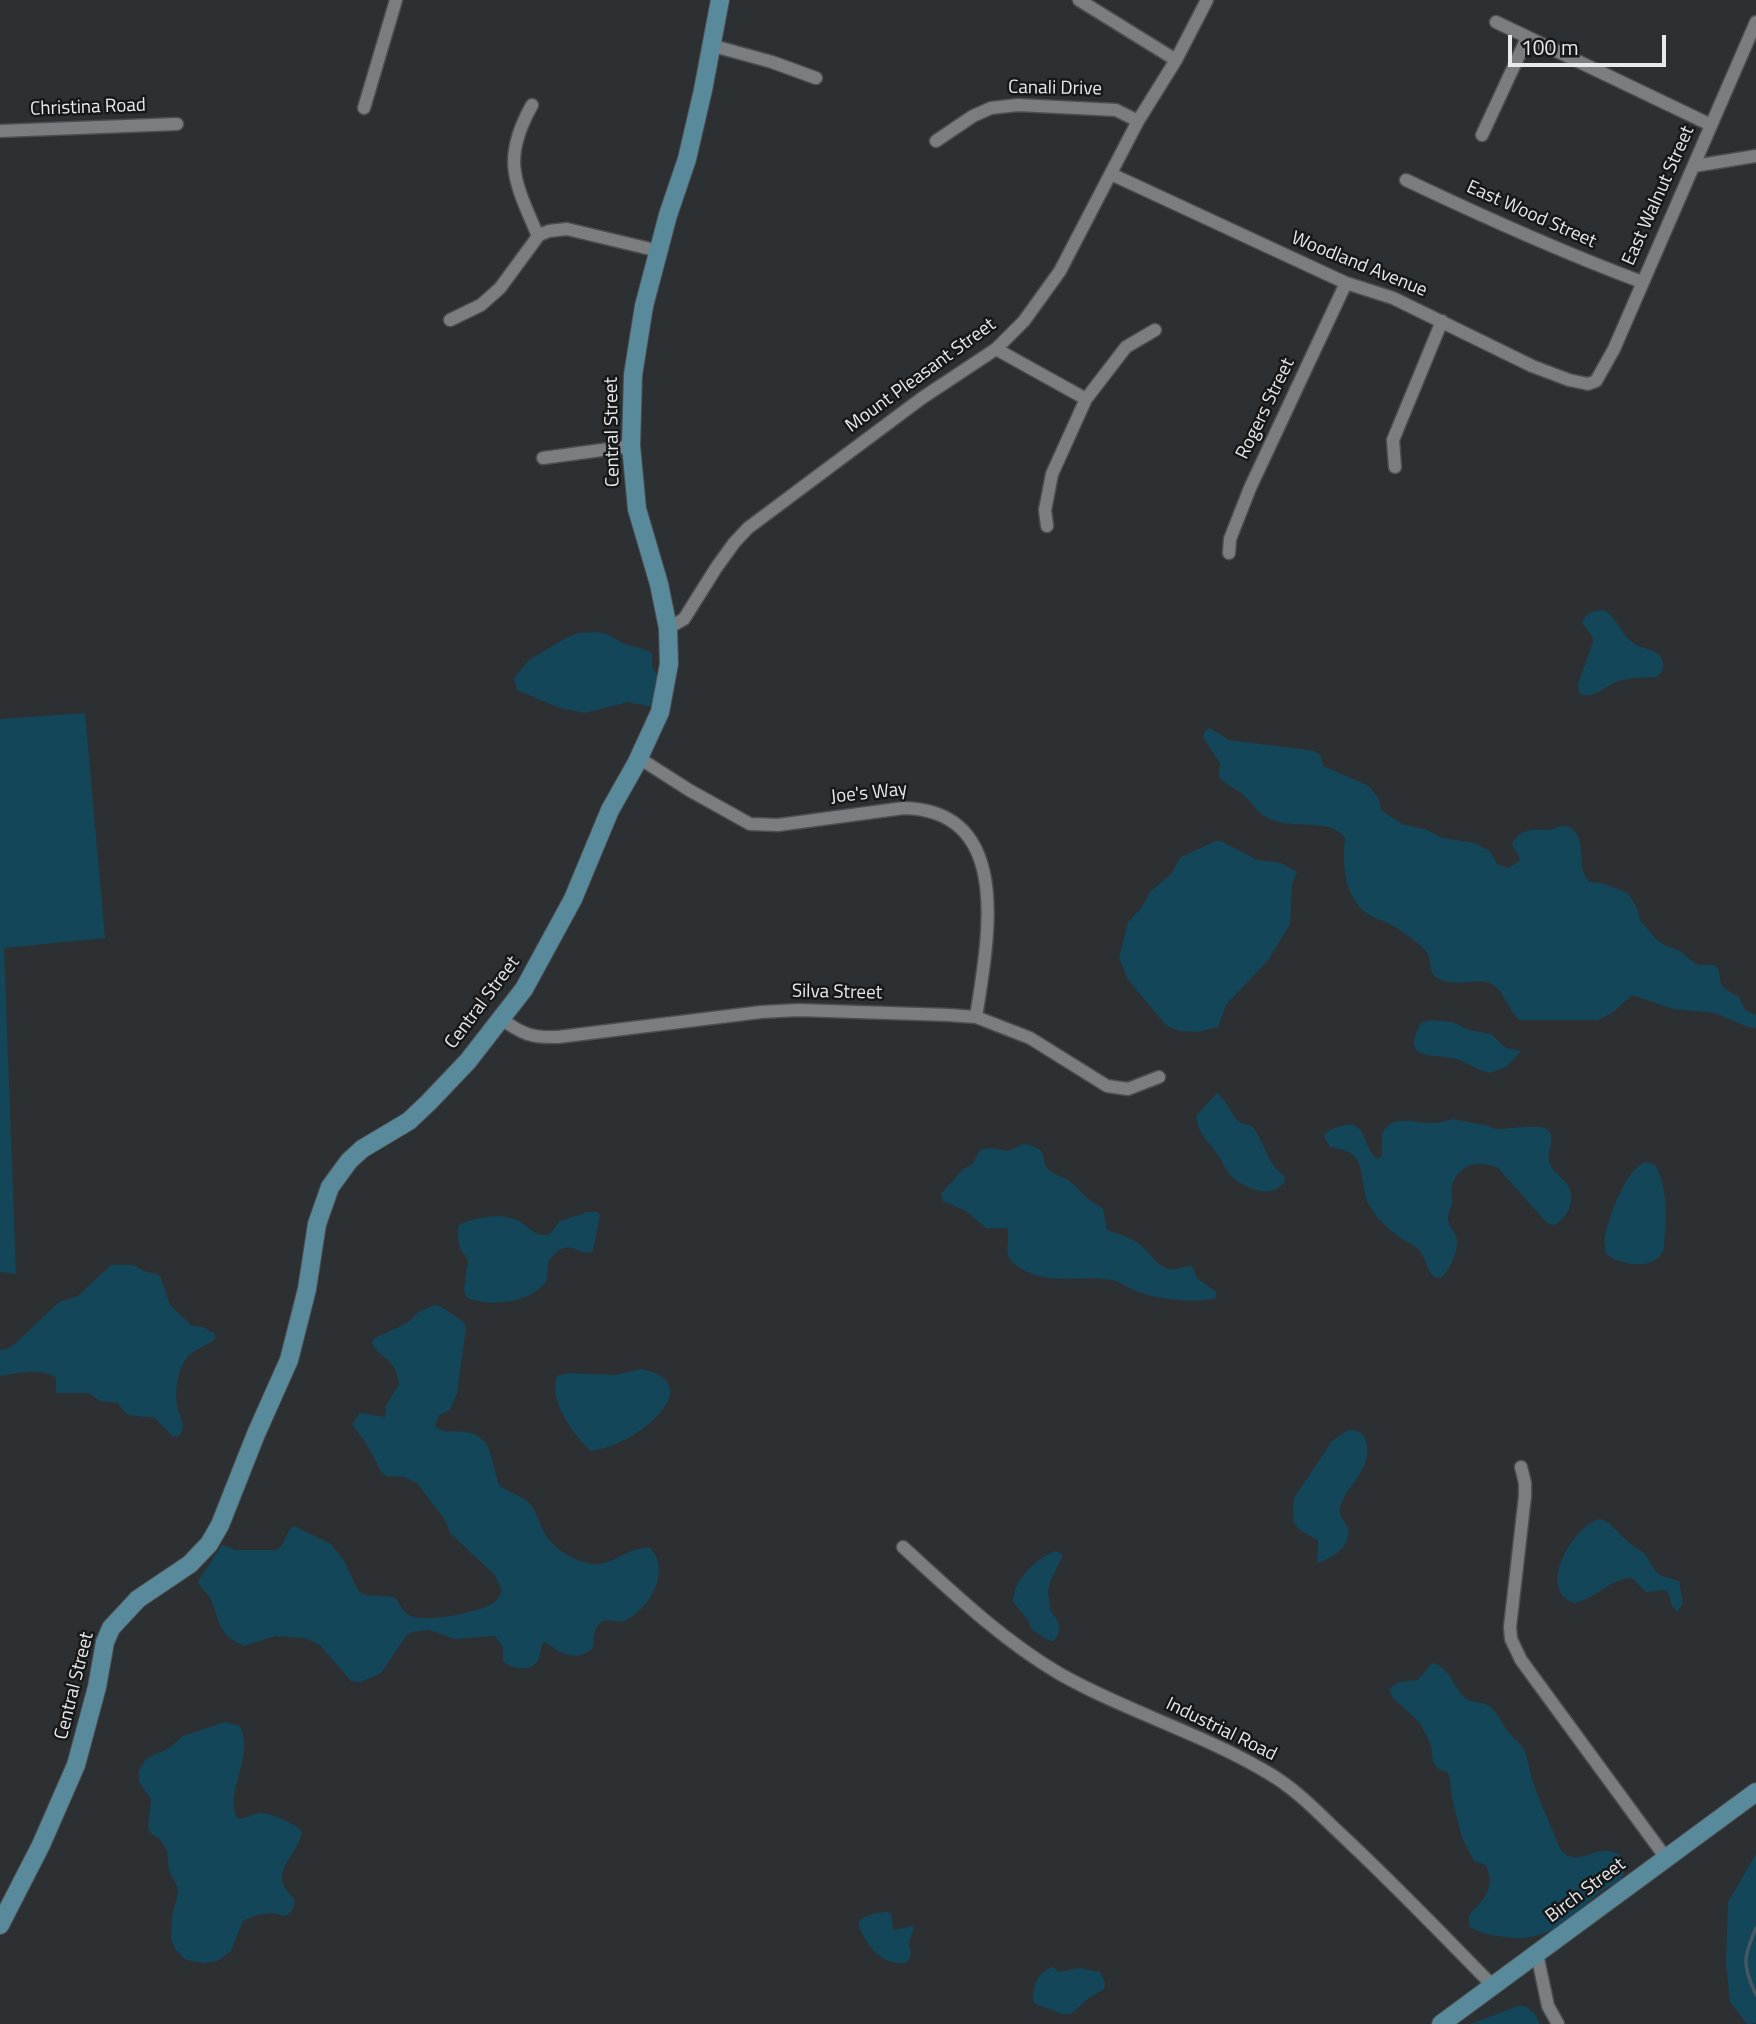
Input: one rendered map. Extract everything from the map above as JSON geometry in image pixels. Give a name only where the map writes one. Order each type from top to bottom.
[{"type":"street","points":[[364,108],[396,0]]},
{"type":"street","name":"Central Street","points":[[0,1925],[41,1845],[76,1765],[97,1688],[105,1642],[111,1628],[138,1598],[190,1564],[209,1544],[220,1525],[289,1360],[307,1289],[317,1224],[330,1187],[349,1161],[362,1149],[409,1121],[429,1102],[468,1062],[524,989],[573,899],[610,810],[639,758],[660,712],[669,664],[668,628],[659,584],[636,509],[631,446],[633,375],[637,340],[668,215],[687,159],[720,0]]},
{"type":"street","points":[[1079,0],[1176,60]]},
{"type":"street","name":"Mount Pleasant Street","points":[[668,628],[684,620],[716,568],[748,528],[922,398],[996,349],[1024,321],[1060,271],[1138,121],[1176,60],[1207,0]]},
{"type":"street","points":[[1496,22],[1711,125]]},
{"type":"street","name":"East Walnut Street","points":[[1593,382],[1608,361],[1756,22]]},
{"type":"street","points":[[1482,135],[1527,38]]},
{"type":"street","points":[[710,45],[772,62],[816,78]]},
{"type":"street","points":[[532,105],[515,145],[513,164],[517,186],[538,236]]},
{"type":"street","name":"Canali Drive","points":[[936,141],[973,116],[991,108],[1057,106],[1116,110],[1138,121]]},
{"type":"street","name":"Christina Road","points":[[0,131],[177,124]]},
{"type":"street","points":[[1694,166],[1756,156]]},
{"type":"street","name":"Woodland Avenue","points":[[1111,174],[1346,283],[1393,298],[1532,366],[1569,380],[1588,384],[1593,382]]},
{"type":"street","name":"East Wood Street","points":[[1406,180],[1515,231],[1642,282]]},
{"type":"street","points":[[450,320],[481,305],[500,288],[538,236],[549,231],[567,229],[659,251]]},
{"type":"street","name":"Rogers Street","points":[[1229,553],[1230,539],[1250,488],[1346,283]]},
{"type":"street","points":[[1395,467],[1393,440],[1443,321]]},
{"type":"street","points":[[1046,526],[1045,510],[1052,474],[1086,399],[1126,347],[1155,330]]},
{"type":"street","points":[[996,349],[1086,399]]},
{"type":"street","points":[[543,458],[631,446]]},
{"type":"street","name":"Joe's Way","points":[[639,758],[750,824],[778,825],[920,808],[941,815],[959,826],[974,841],[986,876],[985,957],[976,1017]]},
{"type":"street","name":"Silva Street","points":[[500,1018],[521,1034],[537,1038],[786,1010],[976,1017],[1030,1038],[1107,1086],[1128,1089],[1159,1077]]},
{"type":"street","points":[[1521,1467],[1525,1496],[1511,1611],[1511,1639],[1521,1660],[1666,1858]]},
{"type":"street","name":"Industrial Road","points":[[903,1547],[977,1614],[1043,1664],[1087,1688],[1206,1741],[1269,1773],[1289,1787],[1360,1852],[1493,1986]]},
{"type":"street","name":"Birch Street","points":[[1441,2024],[1756,1793]]},
{"type":"street","points":[[1536,1954],[1548,2006],[1558,2024]]},
{"type":"shaded area","points":[[1604,610],[1633,643],[1659,655],[1663,670],[1657,677],[1626,679],[1591,695],[1580,694],[1578,684],[1593,642],[1592,636],[1582,623],[1588,614]]},
{"type":"shaded area","points":[[598,632],[652,654],[652,667],[659,678],[653,707],[628,702],[585,713],[560,708],[517,690],[514,678],[529,660],[578,633]]},
{"type":"shaded area","points":[[85,713],[105,938],[4,948],[16,1274],[0,1272],[0,719]]},
{"type":"shaded area","points":[[1210,728],[1229,740],[1315,751],[1321,756],[1323,766],[1369,786],[1379,799],[1381,810],[1402,824],[1427,830],[1443,838],[1474,843],[1490,851],[1497,864],[1509,868],[1520,860],[1512,843],[1523,832],[1570,827],[1578,836],[1582,869],[1589,882],[1601,883],[1628,893],[1637,908],[1640,920],[1656,939],[1680,951],[1699,965],[1714,965],[1718,968],[1721,984],[1725,989],[1739,997],[1745,1010],[1756,1015],[1756,1028],[1715,1013],[1673,1009],[1632,995],[1612,1013],[1598,1020],[1520,1020],[1499,990],[1490,983],[1452,983],[1439,979],[1432,972],[1428,955],[1421,946],[1390,924],[1368,915],[1359,906],[1346,878],[1345,838],[1339,832],[1323,826],[1284,823],[1269,818],[1219,777],[1220,763],[1203,737],[1205,731]]},
{"type":"shaded area","points":[[1221,841],[1257,860],[1281,863],[1297,872],[1292,884],[1290,924],[1269,959],[1226,1005],[1218,1027],[1198,1032],[1180,1031],[1167,1026],[1128,980],[1119,958],[1128,922],[1151,891],[1171,874],[1181,857]]},
{"type":"shaded area","points":[[1431,1020],[1452,1022],[1469,1030],[1491,1034],[1506,1048],[1521,1051],[1506,1067],[1489,1073],[1457,1059],[1426,1055],[1416,1049],[1414,1043],[1421,1023]]},
{"type":"shaded area","points":[[1217,1093],[1237,1120],[1255,1130],[1270,1160],[1284,1176],[1285,1181],[1280,1187],[1266,1191],[1251,1189],[1228,1173],[1199,1128],[1196,1116]]},
{"type":"shaded area","points":[[1453,1119],[1494,1129],[1531,1127],[1548,1130],[1551,1137],[1549,1161],[1569,1187],[1571,1198],[1564,1218],[1555,1225],[1547,1223],[1498,1168],[1485,1164],[1466,1167],[1456,1176],[1452,1185],[1452,1204],[1448,1220],[1457,1244],[1452,1262],[1441,1278],[1431,1274],[1418,1249],[1389,1229],[1372,1210],[1355,1157],[1347,1151],[1330,1147],[1324,1136],[1338,1127],[1354,1126],[1359,1129],[1377,1159],[1382,1154],[1384,1130],[1394,1122],[1435,1123]]},
{"type":"shaded area","points":[[1024,1144],[1038,1148],[1050,1171],[1068,1180],[1088,1199],[1103,1208],[1107,1230],[1143,1247],[1165,1268],[1192,1266],[1197,1278],[1216,1292],[1216,1298],[1187,1301],[1165,1298],[1144,1294],[1112,1280],[1044,1277],[1015,1264],[1008,1255],[1007,1228],[986,1228],[966,1211],[943,1201],[941,1194],[963,1169],[972,1165],[980,1150],[990,1148],[1008,1151]]},
{"type":"shaded area","points":[[1647,1162],[1656,1166],[1663,1186],[1666,1207],[1664,1249],[1654,1261],[1638,1264],[1620,1261],[1606,1254],[1605,1237],[1610,1218],[1632,1172]]},
{"type":"shaded area","points":[[588,1212],[597,1212],[600,1215],[593,1251],[586,1253],[569,1247],[558,1250],[548,1262],[547,1280],[541,1288],[511,1301],[488,1302],[467,1298],[464,1291],[468,1259],[459,1243],[459,1225],[497,1216],[512,1218],[536,1233],[549,1235],[560,1221]]},
{"type":"shaded area","points":[[111,1265],[133,1265],[157,1274],[161,1278],[170,1305],[192,1326],[203,1327],[215,1334],[215,1339],[190,1355],[181,1368],[176,1393],[183,1425],[179,1436],[172,1436],[155,1418],[128,1415],[117,1403],[100,1401],[89,1393],[56,1393],[56,1378],[51,1375],[29,1372],[0,1376],[0,1350],[16,1343],[59,1302],[78,1296]]},
{"type":"shaded area","points":[[434,1305],[464,1322],[466,1328],[457,1393],[450,1410],[439,1415],[435,1426],[445,1431],[471,1433],[485,1442],[499,1485],[530,1504],[549,1540],[569,1556],[600,1564],[637,1549],[650,1548],[659,1566],[658,1577],[650,1597],[643,1607],[626,1620],[600,1623],[595,1631],[593,1648],[587,1652],[568,1655],[545,1642],[535,1664],[526,1668],[516,1668],[503,1661],[503,1647],[495,1636],[455,1639],[429,1630],[412,1632],[406,1636],[381,1673],[361,1682],[351,1681],[320,1645],[305,1638],[275,1636],[244,1646],[235,1641],[224,1632],[210,1598],[198,1581],[222,1545],[235,1550],[277,1550],[291,1527],[331,1544],[343,1559],[359,1592],[394,1597],[411,1616],[429,1618],[455,1615],[480,1609],[499,1598],[502,1591],[495,1575],[451,1534],[445,1520],[417,1483],[404,1477],[382,1473],[366,1443],[353,1426],[360,1413],[385,1417],[386,1406],[399,1384],[395,1369],[372,1344],[373,1339],[407,1323],[419,1312]]},
{"type":"shaded area","points":[[642,1369],[660,1376],[669,1385],[670,1395],[665,1406],[656,1418],[630,1437],[612,1446],[591,1451],[570,1427],[559,1406],[555,1385],[557,1376],[569,1373],[615,1375]]},
{"type":"shaded area","points":[[1348,1430],[1363,1435],[1367,1454],[1362,1469],[1340,1508],[1340,1514],[1348,1529],[1347,1541],[1334,1555],[1317,1563],[1318,1540],[1301,1531],[1293,1522],[1294,1498],[1332,1441]]},
{"type":"shaded area","points":[[1600,1519],[1609,1523],[1645,1554],[1656,1572],[1679,1581],[1683,1603],[1677,1612],[1668,1592],[1646,1592],[1632,1578],[1618,1581],[1575,1603],[1563,1596],[1558,1586],[1562,1559],[1579,1533]]},
{"type":"shaded area","points":[[1056,1551],[1063,1555],[1048,1591],[1050,1610],[1058,1621],[1059,1629],[1053,1641],[1031,1629],[1029,1621],[1013,1602],[1021,1578],[1034,1564]]},
{"type":"shaded area","points":[[1432,1663],[1447,1672],[1464,1697],[1486,1704],[1492,1709],[1522,1746],[1537,1793],[1562,1851],[1571,1857],[1578,1857],[1608,1851],[1624,1859],[1624,1874],[1618,1882],[1603,1890],[1567,1921],[1545,1933],[1520,1938],[1505,1937],[1491,1935],[1469,1926],[1469,1915],[1487,1892],[1489,1873],[1486,1865],[1474,1861],[1462,1838],[1450,1777],[1433,1762],[1431,1745],[1420,1723],[1393,1698],[1389,1689],[1399,1682],[1418,1680]]},
{"type":"shaded area","points":[[225,1722],[240,1726],[244,1738],[242,1762],[234,1796],[237,1818],[264,1813],[289,1822],[302,1832],[283,1873],[286,1889],[294,1898],[291,1912],[283,1916],[263,1914],[243,1921],[231,1951],[217,1961],[205,1963],[186,1960],[171,1940],[177,1886],[169,1871],[167,1851],[160,1839],[150,1833],[148,1827],[151,1799],[139,1782],[139,1770],[147,1758],[168,1749],[183,1736]]},
{"type":"shaded area","points":[[1756,1854],[1756,2023],[1747,2024],[1730,2002],[1726,1963],[1728,1902]]},
{"type":"shaded area","points":[[888,1912],[891,1914],[893,1930],[912,1926],[914,1929],[909,1941],[911,1957],[906,1963],[888,1961],[875,1952],[858,1923],[868,1915]]},
{"type":"shaded area","points":[[1053,1967],[1059,1972],[1079,1968],[1100,1972],[1105,1983],[1104,1989],[1071,2014],[1062,2014],[1036,2004],[1033,1995],[1037,1980],[1043,1972]]},
{"type":"shaded area","points":[[1518,2006],[1525,2006],[1535,2014],[1540,2024],[1471,2024]]},
{"type":"waterway","points":[[1756,1928],[1746,1961],[1748,1976],[1756,1995]]}]
